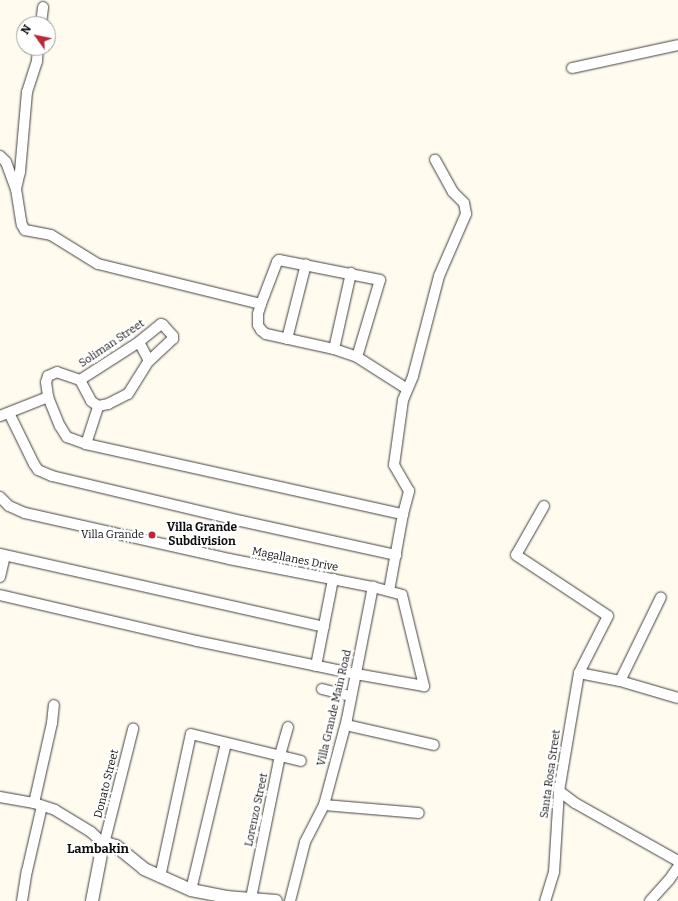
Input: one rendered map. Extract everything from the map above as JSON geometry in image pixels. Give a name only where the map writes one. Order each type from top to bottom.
[{"type":"street","points":[[42,16],[43,7]]},
{"type":"street","points":[[572,68],[678,45]]},
{"type":"street","points":[[16,189],[20,172],[27,92],[37,56]]},
{"type":"street","points":[[0,156],[6,162],[16,189],[24,230],[51,235],[98,264],[261,304]]},
{"type":"street","points":[[389,591],[403,514],[409,491],[394,465],[403,400],[413,376],[439,276],[466,214],[464,203],[453,192],[435,160]]},
{"type":"street","points":[[356,357],[380,280],[306,264],[279,260],[258,314],[261,330],[266,334],[334,350],[356,357],[408,389]]},
{"type":"street","points":[[287,339],[306,264]]},
{"type":"street","points":[[334,350],[351,273]]},
{"type":"street","name":"Soliman Street","points":[[48,397],[46,382],[48,376],[52,373],[57,372],[80,380],[139,342],[161,324],[164,325],[173,336],[173,340],[149,361]]},
{"type":"street","points":[[98,406],[108,404],[128,394],[149,361],[139,342]]},
{"type":"street","points":[[80,380],[91,400],[98,406]]},
{"type":"street","points":[[396,555],[241,521],[52,476],[38,470],[4,414],[48,397],[60,426],[67,437],[86,444],[403,514]]},
{"type":"street","points":[[86,444],[98,406]]},
{"type":"street","name":"Magallanes Drive","points":[[0,497],[9,506],[25,513],[229,559],[373,587],[402,595],[424,686],[356,674]]},
{"type":"street","name":"Santa Rosa Street","points":[[544,506],[516,555],[521,560],[608,616],[579,673],[559,791],[554,872],[545,901]]},
{"type":"street","points":[[0,577],[2,555],[324,627]]},
{"type":"street","points":[[316,666],[333,580]]},
{"type":"street","name":"Villa Grande Main Road","points":[[290,901],[305,842],[324,805],[346,725],[373,587]]},
{"type":"street","points":[[0,595],[197,641],[356,674]]},
{"type":"street","points":[[620,681],[661,597]]},
{"type":"street","points":[[579,673],[620,681],[678,698]]},
{"type":"street","points":[[322,689],[351,696]]},
{"type":"street","points":[[22,901],[54,705]]},
{"type":"street","points":[[346,725],[434,744]]},
{"type":"street","name":"Lorenzo Street","points":[[250,898],[280,755],[288,727]]},
{"type":"street","name":"Donato Street","points":[[104,844],[133,729]]},
{"type":"street","points":[[160,877],[192,734],[301,761]]},
{"type":"street","points":[[192,890],[226,743]]},
{"type":"street","points":[[559,791],[575,803],[678,861]]},
{"type":"street","points":[[0,797],[38,804],[66,815],[91,832],[104,844],[116,846],[144,869],[192,890],[226,897],[276,901]]},
{"type":"street","points":[[324,805],[419,813]]},
{"type":"street","points":[[92,901],[104,844]]},
{"type":"street","points":[[650,901],[669,880],[678,867]]},
{"type":"place","name":"Villa Grande","points":[[152,535]]},
{"type":"district","name":"Villa Grande Subdivision","points":[[202,535]]},
{"type":"district","name":"Lambakin","points":[[98,849]]}]
